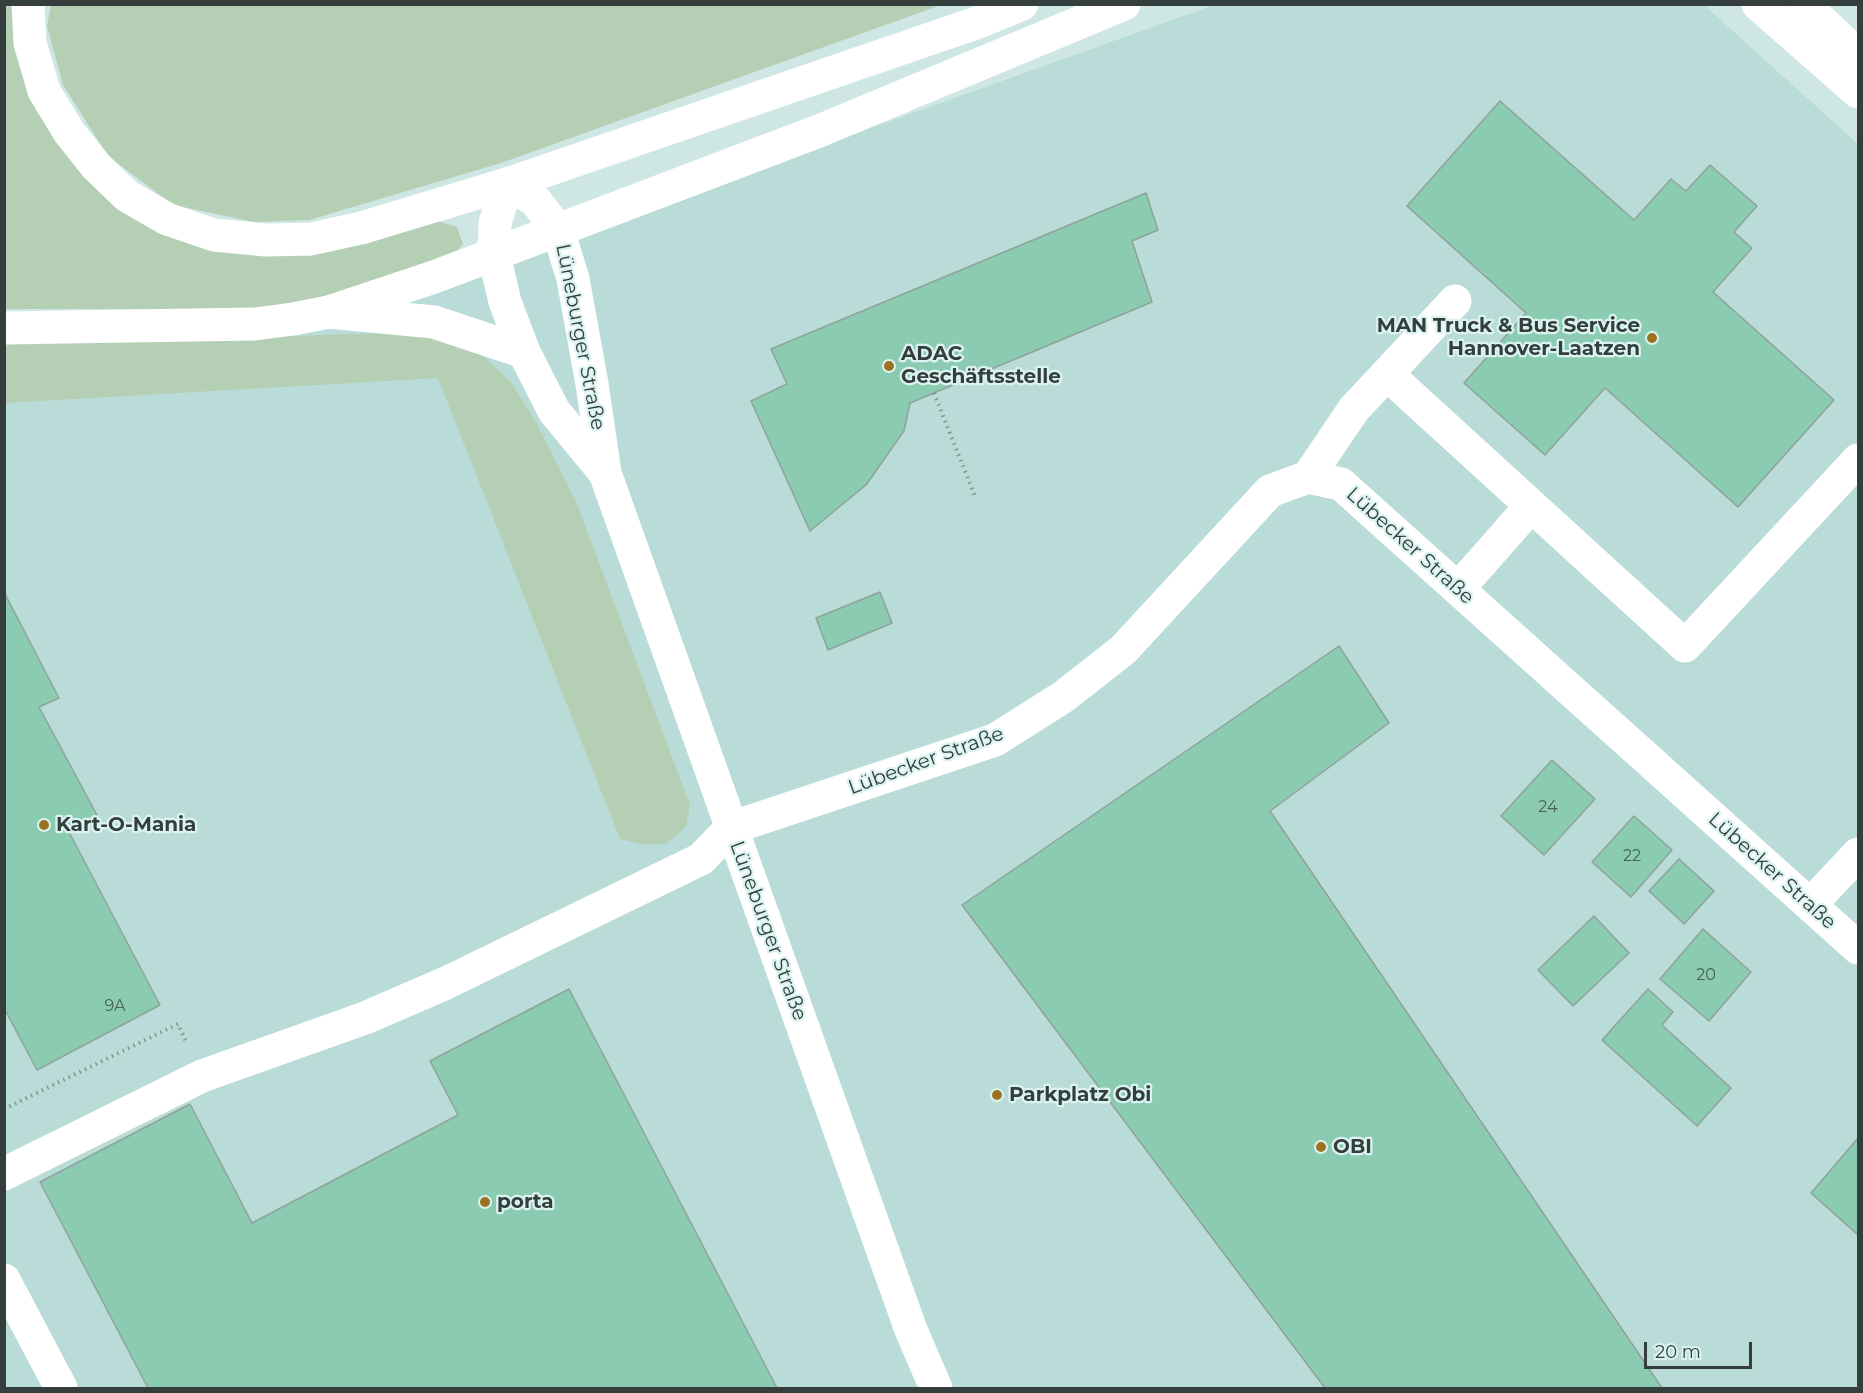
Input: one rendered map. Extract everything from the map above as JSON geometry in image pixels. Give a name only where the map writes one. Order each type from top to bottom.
[{"type":"main road","points":[[28,4],[30,43],[44,91],[69,132],[96,166],[127,196],[167,219],[214,235],[266,240],[311,239],[361,228],[507,184],[1022,4]]},
{"type":"main road","points":[[4,328],[255,324],[329,312],[494,255],[819,131],[1124,4]]},
{"type":"main road","points":[[1758,4],[1858,92]]},
{"type":"main road","points":[[1803,4],[1858,55]]},
{"type":"main road","name":"Lüneburger Straße","points":[[605,473],[554,411],[524,352],[505,302],[494,255],[495,223],[507,184],[535,201],[558,230],[573,279],[605,473],[910,1330],[936,1389]]},
{"type":"main road","points":[[1308,477],[1354,409],[1455,301]]},
{"type":"main road","points":[[329,312],[434,322],[524,352]]},
{"type":"main road","points":[[1387,374],[1685,646],[1858,460]]},
{"type":"main road","name":"Lübecker Straße","points":[[731,828],[995,740],[1063,697],[1123,650],[1270,491],[1308,477],[1341,484],[1858,948]]},
{"type":"main road","points":[[1458,589],[1531,506]]},
{"type":"main road","points":[[4,1174],[202,1076],[365,1018],[446,983],[701,859],[731,828]]},
{"type":"main road","points":[[1810,905],[1858,854]]},
{"type":"main road","points":[[4,1280],[61,1389]]},
{"type":"path","points":[[934,393],[975,496]]},
{"type":"path","points":[[4,1109],[178,1024],[202,1076]]},
{"type":"shaded area","points":[[1214,5],[1704,5],[1858,144],[1858,1388],[5,1388],[4,336],[301,332]]},
{"type":"green space","points":[[51,4],[941,5],[501,163],[309,220],[254,222],[173,205],[108,156],[63,85],[47,26]]},
{"type":"green space","points":[[5,5],[19,5],[60,143],[216,248],[308,256],[369,243],[434,220],[457,227],[463,244],[451,258],[325,298],[253,309],[5,309]]},
{"type":"green space","points":[[417,332],[452,339],[484,357],[510,381],[535,420],[577,504],[690,805],[686,827],[666,844],[642,844],[620,839],[438,378],[5,403],[5,337],[199,339]]},
{"type":"building","points":[[1500,101],[1634,220],[1671,179],[1686,191],[1710,165],[1757,206],[1734,232],[1752,248],[1713,292],[1834,400],[1738,507],[1605,388],[1545,455],[1464,383],[1526,313],[1407,206]]},
{"type":"building","name":"ADAC Geschäftsstelle","points":[[1146,193],[1158,230],[1132,241],[1152,302],[910,403],[904,431],[866,485],[810,531],[751,401],[787,384],[771,349]]},
{"type":"building","name":"Kart-O-Mania","points":[[4,592],[59,698],[39,707],[98,817],[69,832],[160,1005],[37,1070],[4,1008]]},
{"type":"building","points":[[880,592],[892,623],[828,650],[816,618]]},
{"type":"building","name":"OBI","points":[[1339,646],[1389,723],[1270,811],[1662,1388],[1325,1388],[962,905]]},
{"type":"building","points":[[1552,760],[1595,799],[1544,855],[1501,816]]},
{"type":"building","points":[[1634,816],[1672,850],[1631,897],[1592,862]]},
{"type":"building","points":[[1679,859],[1714,891],[1684,924],[1649,891]]},
{"type":"building","points":[[1594,916],[1629,953],[1573,1006],[1538,970]]},
{"type":"building","points":[[1703,929],[1751,972],[1709,1021],[1660,979]]},
{"type":"building","name":"porta","points":[[569,989],[777,1388],[148,1388],[40,1182],[190,1104],[252,1223],[458,1115],[430,1061]]},
{"type":"building","points":[[1648,989],[1673,1012],[1662,1025],[1731,1088],[1697,1126],[1602,1040]]},
{"type":"building","points":[[1858,1138],[1858,1235],[1811,1193]]},
{"type":"place","name":"MAN Truck & Bus Service Hannover-Laatzen","points":[[1652,338]]},
{"type":"place","name":"ADAC Geschäftsstelle","points":[[889,366]]},
{"type":"place","name":"Kart-O-Mania","points":[[44,825]]},
{"type":"place","name":"Parkplatz Obi","points":[[997,1095]]},
{"type":"place","name":"OBI","points":[[1321,1147]]},
{"type":"place","name":"porta","points":[[485,1202]]}]
